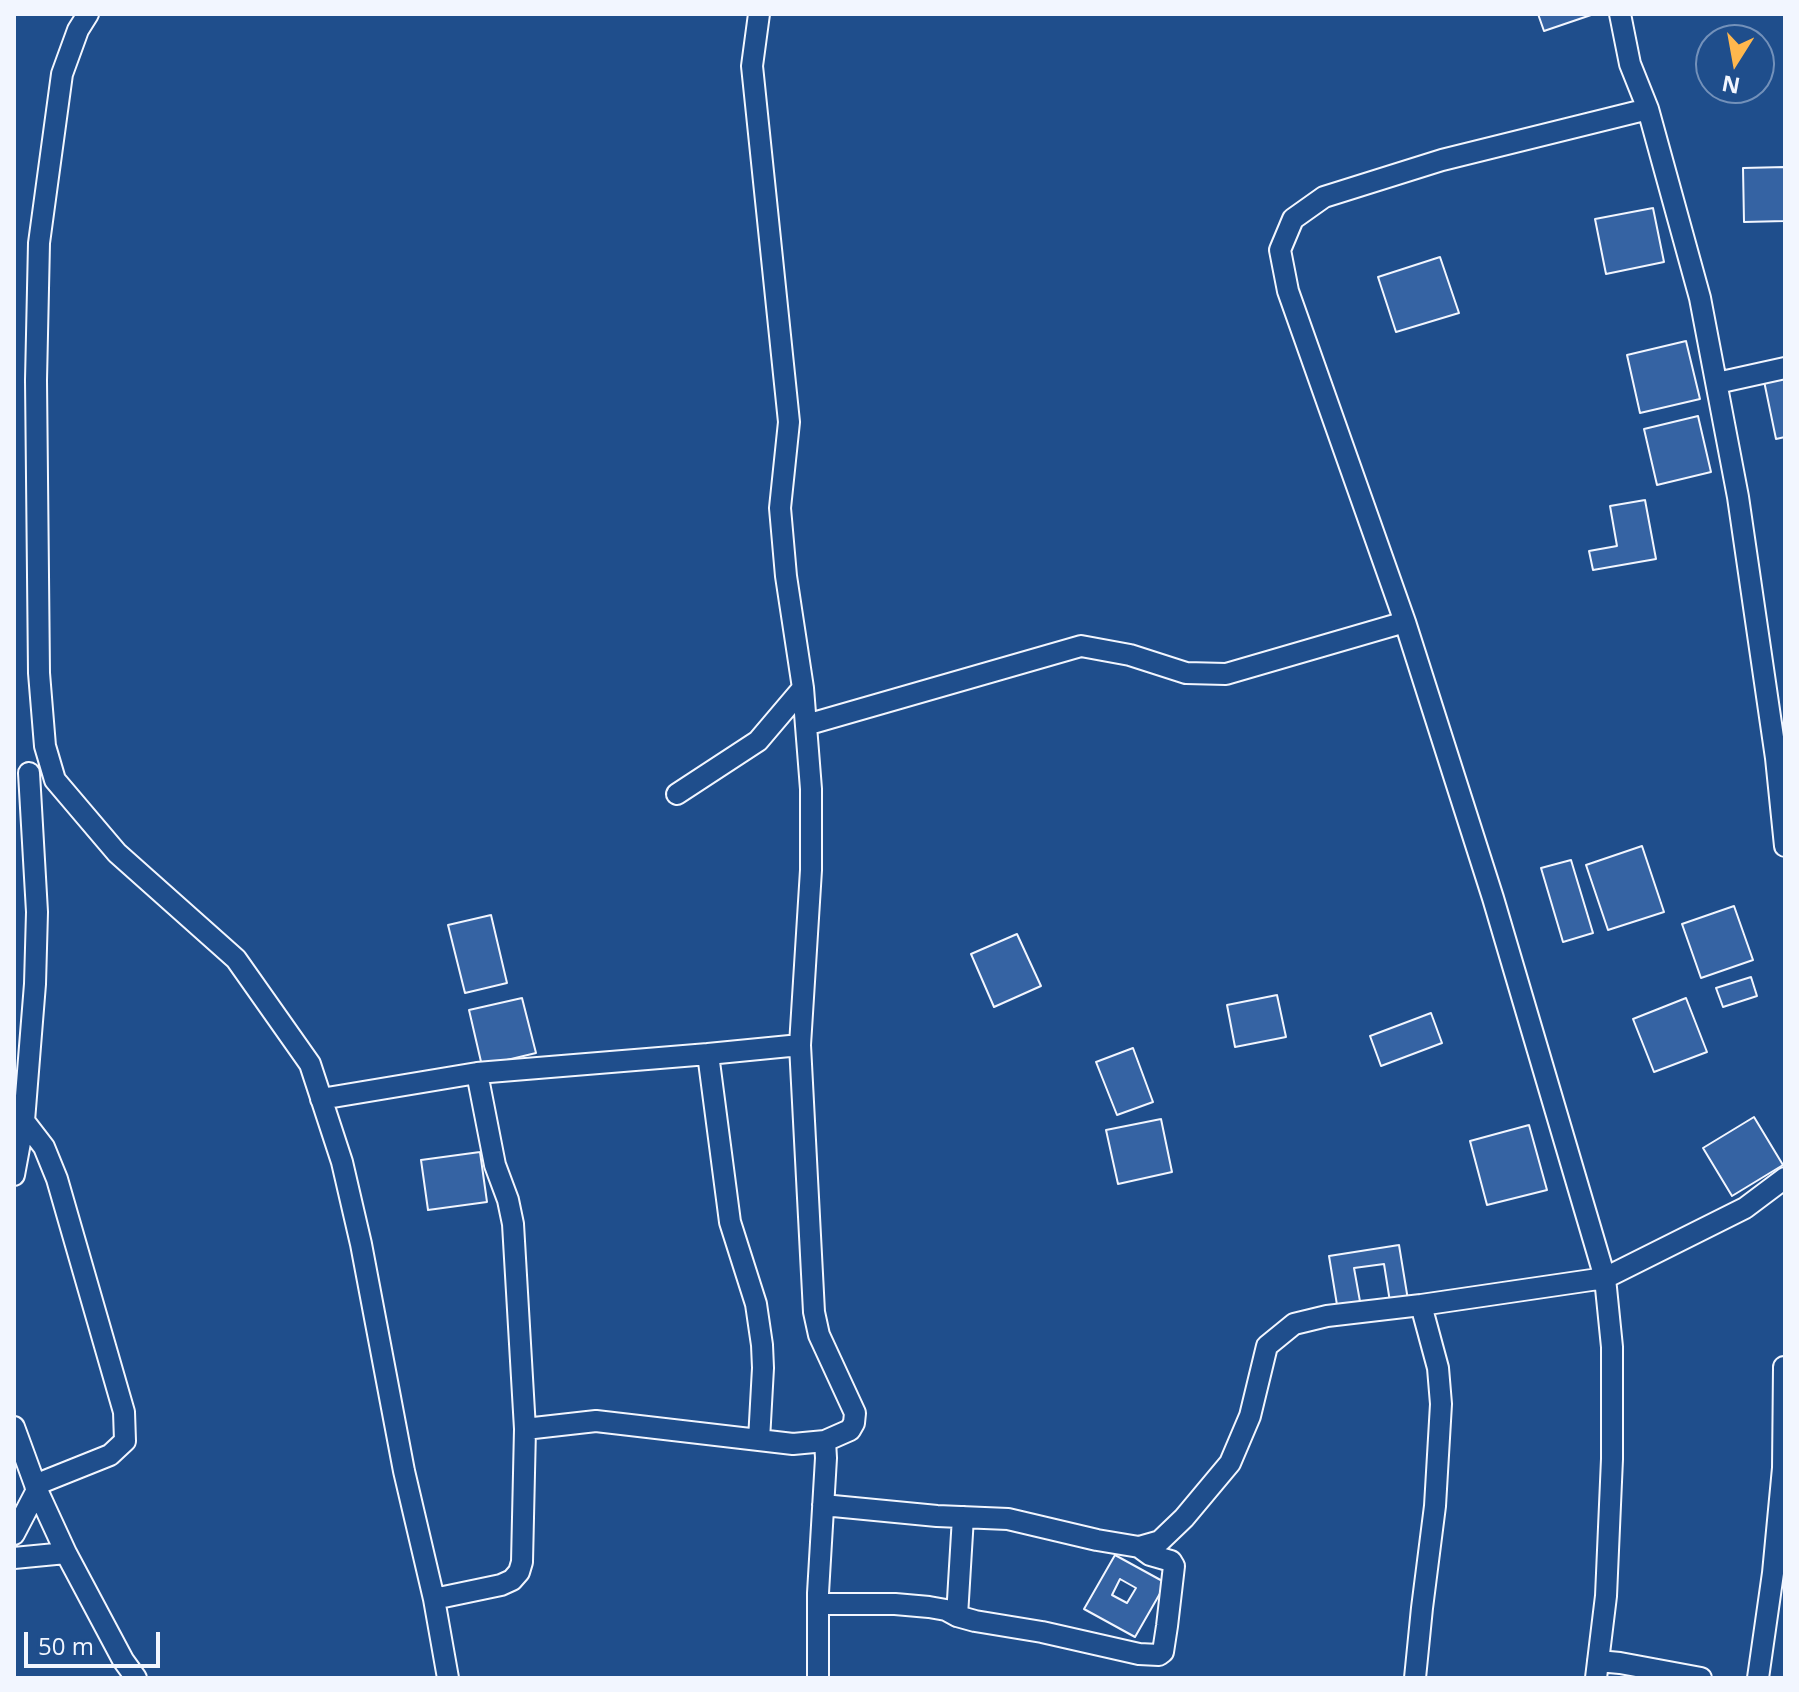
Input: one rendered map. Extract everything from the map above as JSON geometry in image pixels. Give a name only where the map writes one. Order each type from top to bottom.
[{"type":"street","points":[[88,14],[78,30],[62,74],[39,243],[36,380],[39,673],[45,746],[55,780],[117,853],[236,959],[310,1064],[342,1162],[361,1244],[404,1471],[434,1599],[448,1678]]},
{"type":"street","points":[[525,1429],[596,1421],[793,1444],[825,1441],[850,1430],[854,1423],[855,1413],[819,1335],[814,1312],[800,1045],[811,870],[811,789],[803,688],[786,576],[780,508],[789,422],[752,66],[759,14]]},
{"type":"street","points":[[1620,14],[1630,64],[1648,109],[1700,298],[1717,383],[1781,756],[1785,846]]},
{"type":"street","points":[[1648,109],[1442,160],[1324,197],[1293,219],[1280,250],[1288,291],[1405,622],[1493,898],[1605,1278],[1614,1400],[1607,1582],[1597,1670],[1693,1677]]},
{"type":"street","points":[[1717,383],[1785,368]]},
{"type":"street","points":[[806,725],[1081,646],[1130,655],[1186,673],[1226,674],[1405,622]]},
{"type":"street","points":[[677,794],[758,741],[803,688]]},
{"type":"street","points":[[14,1175],[24,1121],[35,984],[37,912],[22,770],[55,780]]},
{"type":"street","points":[[321,1099],[477,1073],[800,1045]]},
{"type":"street","points":[[708,1054],[730,1222],[756,1304],[762,1345],[759,1440]]},
{"type":"street","points":[[434,1599],[501,1585],[512,1580],[522,1562],[525,1429],[513,1224],[495,1165],[477,1073]]},
{"type":"street","points":[[14,1534],[36,1488],[110,1455],[125,1441],[124,1412],[57,1179],[44,1147],[24,1121]]},
{"type":"street","points":[[823,1505],[1008,1519],[1139,1547],[1160,1541],[1184,1518],[1230,1463],[1250,1416],[1267,1346],[1294,1324],[1327,1316],[1605,1278],[1745,1208],[1785,1178]]},
{"type":"street","points":[[1415,1678],[1435,1506],[1441,1404],[1438,1368],[1421,1305]]},
{"type":"street","points":[[1758,1678],[1782,1483],[1785,1362]]},
{"type":"street","points":[[16,1437],[66,1553],[123,1660],[136,1678]]},
{"type":"street","points":[[818,1678],[825,1441]]},
{"type":"street","points":[[957,1616],[963,1517]]},
{"type":"street","points":[[818,1604],[929,1607],[957,1616],[1139,1654],[1159,1655],[1163,1652],[1174,1566],[1171,1561],[1150,1555],[1139,1547]]},
{"type":"street","points":[[14,1558],[66,1553]]},
{"type":"building","points":[[1538,14],[1594,14],[1544,31]]},
{"type":"building","points":[[1785,167],[1785,221],[1744,222],[1743,168]]},
{"type":"building","points":[[1653,208],[1664,262],[1606,274],[1595,219]]},
{"type":"building","points":[[1440,257],[1459,313],[1396,332],[1378,277]]},
{"type":"building","points":[[1686,341],[1700,399],[1640,413],[1627,355]]},
{"type":"building","points":[[1785,377],[1785,437],[1776,439],[1764,381]]},
{"type":"building","points":[[1698,416],[1711,472],[1657,485],[1644,429]]},
{"type":"building","points":[[1645,500],[1656,559],[1593,570],[1589,551],[1617,546],[1610,506]]},
{"type":"building","points":[[1642,846],[1664,912],[1608,930],[1586,865]]},
{"type":"building","points":[[1571,860],[1593,933],[1563,942],[1541,868]]},
{"type":"building","points":[[1734,906],[1753,960],[1701,978],[1682,924]]},
{"type":"building","points":[[491,915],[507,983],[465,993],[448,925]]},
{"type":"building","points":[[1017,934],[1041,986],[994,1007],[971,954]]},
{"type":"building","points":[[1751,977],[1757,996],[1723,1007],[1716,988]]},
{"type":"building","points":[[1277,995],[1286,1037],[1235,1047],[1227,1005]]},
{"type":"building","points":[[522,998],[536,1053],[482,1066],[469,1010]]},
{"type":"building","points":[[1686,998],[1707,1052],[1654,1072],[1633,1019]]},
{"type":"building","points":[[1431,1013],[1442,1043],[1381,1066],[1370,1036]]},
{"type":"building","points":[[1133,1048],[1153,1102],[1117,1115],[1096,1062]]},
{"type":"building","points":[[1754,1117],[1783,1165],[1732,1196],[1703,1148]]},
{"type":"building","points":[[1161,1119],[1172,1172],[1118,1184],[1106,1130]]},
{"type":"building","points":[[1529,1125],[1547,1190],[1487,1205],[1470,1141]]},
{"type":"building","points":[[480,1152],[487,1202],[428,1210],[421,1160]]},
{"type":"building","points":[[1399,1245],[1408,1300],[1390,1302],[1384,1264],[1354,1268],[1361,1307],[1338,1311],[1329,1256]]},
{"type":"building","points":[[1115,1555],[1166,1583],[1135,1637],[1084,1609]],"holes":[[[1120,1579],[1136,1588],[1127,1603],[1112,1595]]]}]
